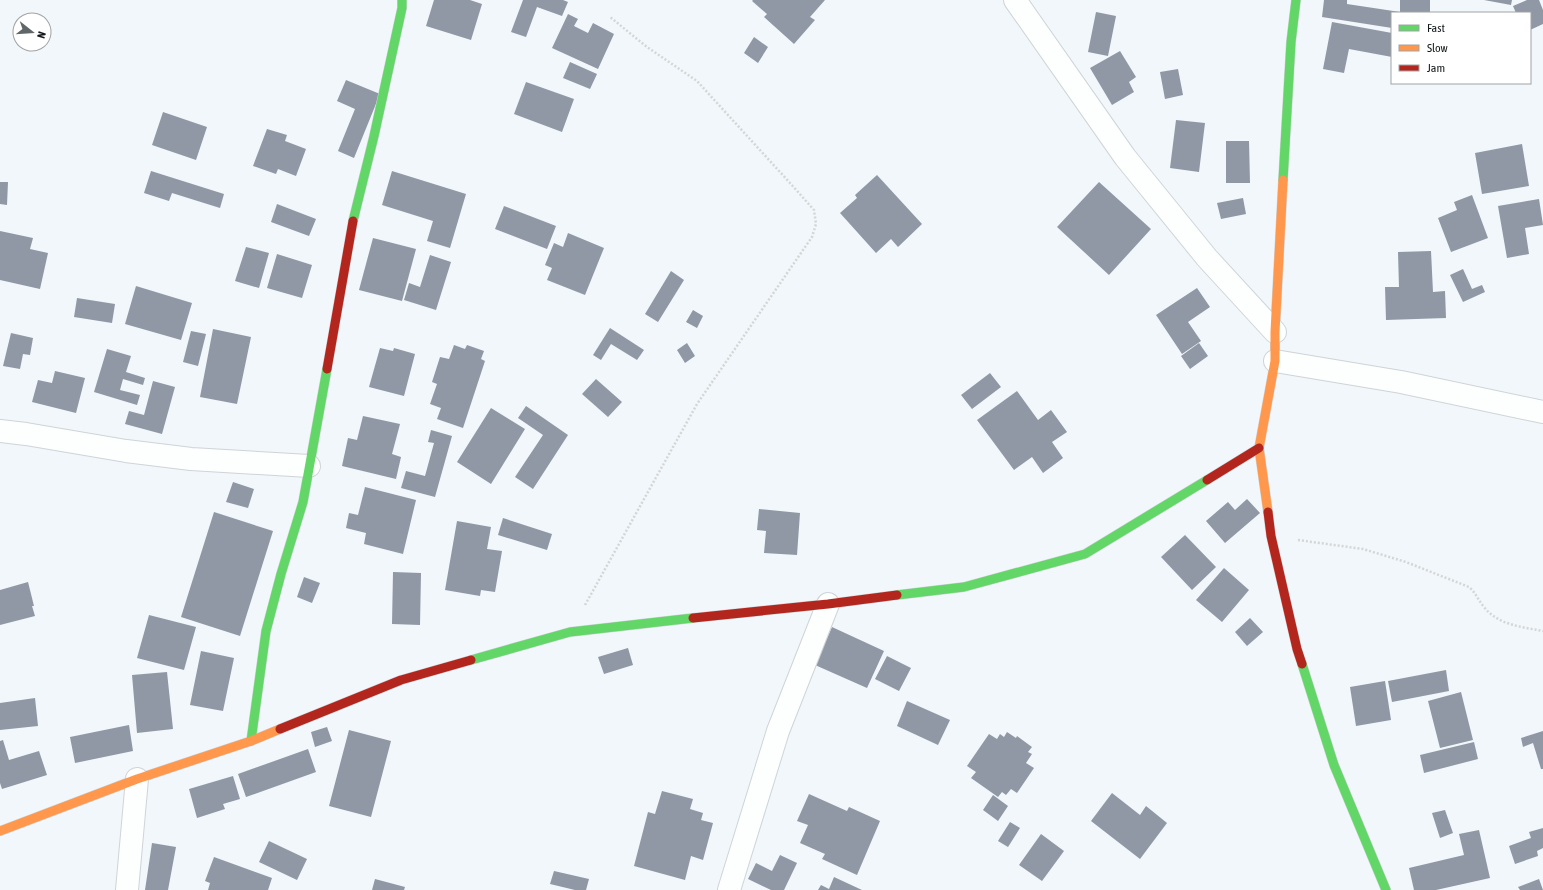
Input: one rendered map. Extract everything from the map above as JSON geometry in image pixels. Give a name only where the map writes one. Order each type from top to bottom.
[{"type":"street","points":[[251,741],[266,631],[281,574],[303,502],[350,234],[376,128],[402,8],[402,0]]},
{"type":"street","points":[[1015,0],[1125,157],[1208,258],[1275,332]]},
{"type":"street","points":[[1296,0],[1291,42],[1275,332],[1275,361],[1259,448],[1271,536],[1297,649],[1330,750],[1386,890]]},
{"type":"street","points":[[1275,361],[1401,382],[1543,412]]},
{"type":"street","points":[[0,432],[26,434],[126,451],[191,459],[309,466]]},
{"type":"street","points":[[0,831],[137,779],[251,741],[402,680],[570,632],[758,610],[828,604],[964,587],[1085,554],[1259,448]]},
{"type":"street","points":[[729,890],[778,731],[828,604]]},
{"type":"street","points":[[127,890],[137,779]]},
{"type":"path","points":[[570,632],[697,404],[812,237],[816,224],[814,210],[697,81],[647,47],[610,17]]},
{"type":"path","points":[[1271,536],[1363,549],[1406,562],[1469,587],[1476,593],[1483,607],[1494,618],[1516,626],[1543,631]]},
{"type":"building","points":[[434,0],[470,0],[482,4],[471,40],[426,26]]},
{"type":"building","points":[[523,0],[563,0],[568,2],[562,16],[537,7],[526,37],[511,32]]},
{"type":"building","points":[[825,0],[810,17],[815,20],[794,44],[764,17],[767,14],[752,1]]},
{"type":"building","points":[[1324,0],[1347,0],[1347,4],[1400,12],[1391,12],[1391,28],[1322,17]]},
{"type":"building","points":[[1400,0],[1430,0],[1430,12],[1400,12]]},
{"type":"building","points":[[1484,0],[1512,0],[1511,5]]},
{"type":"building","points":[[1527,0],[1539,0],[1543,10],[1543,24],[1531,30],[1531,12],[1516,12],[1513,6]]},
{"type":"building","points":[[1096,12],[1116,16],[1108,56],[1088,52]]},
{"type":"building","points":[[568,14],[578,19],[574,26],[588,33],[593,23],[614,34],[598,69],[552,48]]},
{"type":"building","points":[[1332,22],[1391,33],[1391,57],[1349,49],[1344,73],[1323,69]]},
{"type":"building","points":[[754,37],[768,47],[758,63],[744,53]]},
{"type":"building","points":[[1120,51],[1136,77],[1129,82],[1134,92],[1112,105],[1090,68]]},
{"type":"building","points":[[570,62],[597,74],[590,89],[563,78]]},
{"type":"building","points":[[1178,69],[1183,95],[1165,99],[1160,72]]},
{"type":"building","points":[[346,80],[380,94],[354,158],[338,151],[355,109],[337,101]]},
{"type":"building","points":[[526,82],[574,99],[562,132],[514,114]]},
{"type":"building","points":[[163,112],[207,127],[196,160],[152,145]]},
{"type":"building","points":[[1176,120],[1205,123],[1199,172],[1170,168]]},
{"type":"building","points":[[267,129],[287,135],[285,141],[306,149],[296,176],[278,169],[276,174],[253,166]]},
{"type":"building","points":[[1226,141],[1249,141],[1250,183],[1226,183]]},
{"type":"building","points":[[1522,144],[1529,186],[1482,194],[1475,153]]},
{"type":"building","points":[[151,171],[224,194],[220,208],[172,193],[169,201],[144,193]]},
{"type":"building","points":[[392,171],[466,194],[450,248],[427,241],[433,221],[382,205]]},
{"type":"building","points":[[877,175],[922,224],[898,247],[891,239],[876,253],[840,213],[857,198],[855,195]]},
{"type":"building","points":[[0,182],[8,182],[7,205],[0,204]]},
{"type":"building","points":[[1099,182],[1151,229],[1109,275],[1057,227]]},
{"type":"building","points":[[1472,195],[1488,238],[1451,252],[1438,218],[1457,210],[1454,202]]},
{"type":"building","points":[[1243,198],[1246,214],[1221,219],[1217,203]]},
{"type":"building","points":[[1539,199],[1543,225],[1525,228],[1529,254],[1507,258],[1498,206]]},
{"type":"building","points":[[277,204],[316,219],[309,236],[271,222]]},
{"type":"building","points":[[504,206],[556,226],[547,249],[495,229]]},
{"type":"building","points":[[0,231],[33,238],[30,249],[48,253],[40,289],[0,280]]},
{"type":"building","points":[[568,233],[604,248],[585,295],[547,280],[552,268],[545,265],[554,243],[563,247]]},
{"type":"building","points":[[373,238],[416,249],[402,301],[359,290]]},
{"type":"building","points":[[246,247],[269,253],[259,288],[235,281]]},
{"type":"building","points":[[1431,251],[1433,292],[1445,291],[1446,318],[1386,320],[1385,287],[1399,287],[1398,252]]},
{"type":"building","points":[[277,254],[312,265],[302,298],[267,288]]},
{"type":"building","points":[[430,255],[451,262],[436,310],[404,300],[409,283],[420,287]]},
{"type":"building","points":[[1463,269],[1472,289],[1482,285],[1485,292],[1463,302],[1450,275]]},
{"type":"building","points":[[671,271],[684,280],[658,322],[645,314]]},
{"type":"building","points":[[136,286],[192,303],[181,340],[125,324]]},
{"type":"building","points":[[1197,288],[1210,307],[1188,322],[1201,341],[1182,354],[1156,315]]},
{"type":"building","points":[[77,298],[115,304],[112,323],[74,317]]},
{"type":"building","points":[[693,310],[703,316],[697,328],[686,322]]},
{"type":"building","points":[[610,328],[644,350],[637,360],[611,344],[601,360],[593,355]]},
{"type":"building","points":[[213,329],[251,337],[237,404],[200,397]]},
{"type":"building","points":[[191,331],[206,334],[198,366],[183,362]]},
{"type":"building","points":[[11,333],[33,338],[30,355],[23,354],[20,369],[3,366]]},
{"type":"building","points":[[687,343],[695,356],[685,363],[677,350]]},
{"type":"building","points":[[1199,343],[1208,356],[1190,369],[1181,356]]},
{"type":"building","points":[[454,345],[465,349],[467,345],[484,351],[481,359],[485,361],[463,428],[437,419],[441,408],[430,404],[437,384],[432,382],[440,357],[449,359]]},
{"type":"building","points":[[380,348],[393,351],[394,348],[415,354],[404,396],[369,387]]},
{"type":"building","points":[[107,349],[131,356],[126,372],[145,378],[143,385],[123,379],[120,390],[140,395],[137,405],[94,392]]},
{"type":"building","points":[[55,371],[85,378],[76,413],[32,402],[38,380],[52,383]]},
{"type":"building","points":[[990,373],[1001,387],[972,409],[961,395]]},
{"type":"building","points":[[596,379],[622,402],[608,417],[582,394]]},
{"type":"building","points":[[153,381],[175,387],[162,434],[125,424],[129,411],[144,415]]},
{"type":"building","points":[[1017,391],[1038,420],[1051,410],[1067,432],[1052,442],[1063,458],[1043,473],[1032,457],[1014,470],[977,420]]},
{"type":"building","points":[[526,406],[568,435],[533,489],[515,477],[543,435],[518,418]]},
{"type":"building","points":[[491,408],[525,429],[491,484],[457,462]]},
{"type":"building","points":[[363,416],[400,424],[392,454],[401,457],[396,479],[342,466],[348,438],[357,440]]},
{"type":"building","points":[[431,430],[452,436],[435,497],[401,488],[406,471],[425,476],[434,443],[428,442]]},
{"type":"building","points":[[233,482],[254,489],[248,508],[226,502]]},
{"type":"building","points":[[365,487],[416,500],[403,554],[364,544],[366,533],[346,528],[349,513],[358,515]]},
{"type":"building","points":[[1247,499],[1260,513],[1225,543],[1206,521],[1228,502],[1235,510]]},
{"type":"building","points":[[759,509],[800,513],[797,555],[764,553],[766,531],[757,530]]},
{"type":"building","points":[[214,512],[273,531],[240,636],[181,617]]},
{"type":"building","points":[[503,518],[552,534],[547,550],[498,535]]},
{"type":"building","points":[[457,521],[491,527],[487,549],[502,551],[495,592],[481,590],[480,596],[445,590]]},
{"type":"building","points":[[1185,535],[1216,567],[1192,590],[1161,557]]},
{"type":"building","points":[[1224,568],[1249,590],[1222,622],[1196,600]]},
{"type":"building","points":[[393,572],[421,573],[420,625],[392,624]]},
{"type":"building","points":[[304,577],[320,583],[312,603],[297,597]]},
{"type":"building","points":[[28,582],[35,616],[0,625],[0,590]]},
{"type":"building","points":[[149,615],[196,627],[184,670],[137,658]]},
{"type":"building","points":[[1250,618],[1263,632],[1247,646],[1235,632]]},
{"type":"building","points":[[832,627],[884,651],[867,688],[815,665]]},
{"type":"building","points":[[628,648],[633,665],[604,674],[598,657]]},
{"type":"building","points":[[201,651],[234,658],[223,711],[190,705]]},
{"type":"building","points":[[887,656],[911,668],[899,691],[875,679]]},
{"type":"building","points":[[1446,670],[1449,691],[1392,702],[1388,681]]},
{"type":"building","points":[[167,672],[173,729],[137,733],[132,675]]},
{"type":"building","points":[[1385,681],[1391,720],[1356,726],[1350,687]]},
{"type":"building","points":[[1461,692],[1473,740],[1440,748],[1428,701]]},
{"type":"building","points":[[35,698],[38,726],[0,730],[0,703]]},
{"type":"building","points":[[907,701],[950,720],[938,745],[897,726]]},
{"type":"building","points":[[129,725],[133,751],[75,763],[70,737]]},
{"type":"building","points":[[327,727],[332,741],[315,747],[311,732]]},
{"type":"building","points":[[349,730],[391,741],[371,817],[329,806]]},
{"type":"building","points":[[1543,731],[1543,769],[1541,769],[1533,743],[1523,747],[1521,738]]},
{"type":"building","points":[[1007,732],[1016,738],[1017,736],[1032,747],[1028,752],[1032,754],[1026,763],[1034,768],[1017,793],[1011,789],[1006,795],[1002,792],[998,797],[971,778],[976,772],[967,766],[989,734],[997,739],[1000,734],[1004,737]]},
{"type":"building","points":[[3,740],[9,760],[39,751],[47,775],[2,789],[0,783],[0,741]]},
{"type":"building","points":[[1474,742],[1478,759],[1424,773],[1420,755]]},
{"type":"building","points":[[308,749],[316,772],[246,797],[238,774]]},
{"type":"building","points":[[233,776],[240,799],[223,804],[225,809],[197,818],[189,789]]},
{"type":"building","points":[[662,791],[693,799],[690,809],[703,813],[701,820],[713,823],[703,860],[691,856],[685,880],[634,866],[648,812],[655,814]]},
{"type":"building","points":[[1112,793],[1140,815],[1146,806],[1167,823],[1140,859],[1091,821]]},
{"type":"building","points":[[809,794],[847,811],[849,807],[880,821],[857,875],[822,859],[825,854],[800,843],[808,825],[797,821]]},
{"type":"building","points":[[993,795],[1008,806],[998,821],[983,810]]},
{"type":"building","points":[[1445,810],[1453,833],[1440,838],[1432,813]]},
{"type":"building","points":[[1010,822],[1020,828],[1008,847],[998,841]]},
{"type":"building","points":[[1543,828],[1543,848],[1537,851],[1538,856],[1515,864],[1509,846],[1531,838],[1529,832]]},
{"type":"building","points":[[1479,830],[1490,878],[1436,890],[1414,890],[1409,868],[1464,855],[1459,834]]},
{"type":"building","points":[[1041,834],[1064,851],[1042,881],[1019,865]]},
{"type":"building","points":[[269,841],[307,859],[297,880],[259,862]]},
{"type":"building","points":[[152,843],[176,847],[168,890],[145,890]]},
{"type":"building","points":[[780,855],[797,863],[784,890],[771,890],[748,879],[756,863],[772,871]]},
{"type":"building","points":[[214,857],[272,878],[268,890],[208,890],[210,883],[205,881]]},
{"type":"building","points":[[554,871],[589,879],[586,890],[575,890],[550,884]]},
{"type":"building","points":[[834,877],[862,890],[818,890],[821,885],[829,889]]},
{"type":"building","points":[[375,879],[405,887],[404,890],[372,890]]},
{"type":"building","points":[[1539,879],[1543,890],[1520,890],[1518,887]]},
{"type":"traffic: fast","points":[[353,221],[374,136],[402,8],[402,0]]},
{"type":"traffic: fast","points":[[1283,180],[1291,42],[1296,0]]},
{"type":"traffic: fast","points":[[251,741],[266,631],[281,574],[303,502],[327,369]]},
{"type":"traffic: fast","points":[[897,595],[964,587],[1085,554],[1207,480]]},
{"type":"traffic: fast","points":[[471,660],[570,632],[693,618]]},
{"type":"traffic: fast","points":[[1302,664],[1334,765],[1386,890]]},
{"type":"traffic: slow","points":[[1268,512],[1259,448],[1275,361],[1275,332],[1283,180]]},
{"type":"traffic: slow","points":[[0,831],[137,779],[251,741],[280,729]]},
{"type":"traffic: jam","points":[[327,369],[353,221]]},
{"type":"traffic: jam","points":[[1207,480],[1259,448]]},
{"type":"traffic: jam","points":[[1268,512],[1271,536],[1297,649],[1302,664]]},
{"type":"traffic: jam","points":[[693,618],[828,604],[897,595]]},
{"type":"traffic: jam","points":[[280,729],[401,680],[471,660]]}]
